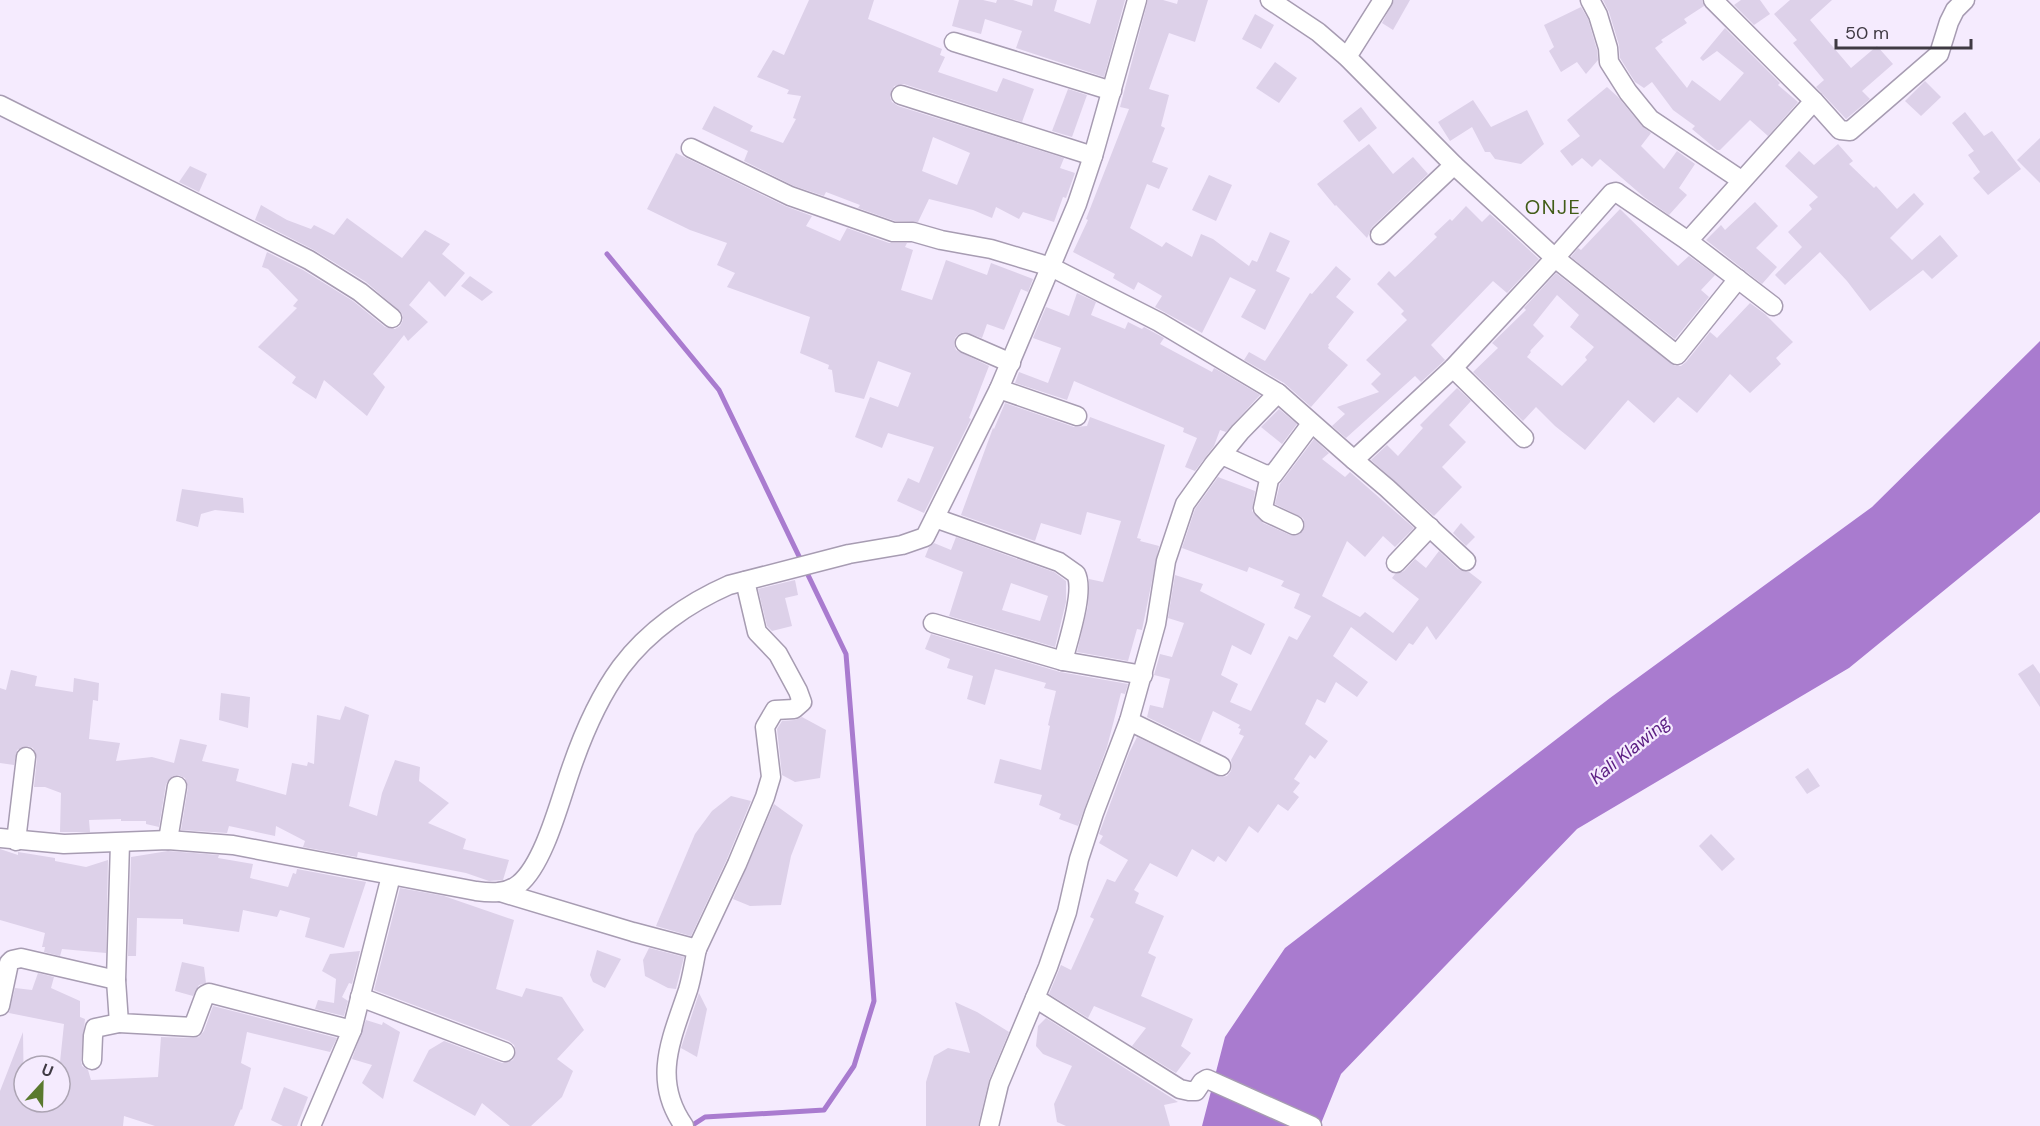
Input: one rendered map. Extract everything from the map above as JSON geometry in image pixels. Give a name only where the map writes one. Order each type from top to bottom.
[{"type":"street","points":[[500,892],[521,883],[534,864],[544,844],[579,746],[620,668],[640,645],[674,616],[712,592],[745,581],[925,537],[1011,363],[1077,204],[1094,156],[1137,0]]},
{"type":"street","points":[[1270,0],[1318,32],[1347,57],[1454,165],[1555,258],[1677,355],[1738,279]]},
{"type":"street","points":[[1347,57],[1383,0]]},
{"type":"street","points":[[1590,0],[1598,15],[1608,48],[1609,62],[1628,92],[1650,119],[1741,180]]},
{"type":"street","points":[[1713,0],[1840,130],[1850,131],[1938,54],[1949,22],[1955,10],[1965,0]]},
{"type":"street","points":[[954,42],[1112,91]]},
{"type":"street","points":[[901,95],[1094,156]]},
{"type":"street","points":[[1688,241],[1814,101]]},
{"type":"street","points":[[0,105],[309,260],[360,292],[392,318]]},
{"type":"street","points":[[692,148],[790,196],[893,232],[914,232],[941,240],[991,249],[1051,267],[1159,322],[1278,393],[1466,561]]},
{"type":"street","points":[[1380,235],[1454,165]]},
{"type":"street","points":[[1354,460],[1453,368],[1612,193],[1616,192],[1688,241],[1773,306]]},
{"type":"street","points":[[965,343],[1011,363]]},
{"type":"street","points":[[1453,368],[1524,438]]},
{"type":"street","points":[[999,389],[1077,416]]},
{"type":"street","points":[[989,1126],[1004,1071],[1035,998],[1067,912],[1079,859],[1129,721],[1156,624],[1166,561],[1185,504],[1240,432],[1278,393]]},
{"type":"street","points":[[1222,455],[1273,475],[1311,424]]},
{"type":"street","points":[[1270,475],[1263,508],[1268,513],[1294,525]]},
{"type":"street","points":[[935,518],[1059,562],[1076,574],[1079,584],[1077,602],[1063,661]]},
{"type":"street","points":[[1396,563],[1430,527]]},
{"type":"street","points":[[684,1126],[670,1104],[666,1085],[667,1066],[697,949],[737,864],[768,787],[771,777],[765,727],[775,710],[794,709],[802,702],[778,654],[757,632],[745,581]]},
{"type":"street","points":[[933,623],[1063,661],[1143,675]]},
{"type":"street","points":[[1129,721],[1221,766]]},
{"type":"street","points":[[26,757],[8,839],[64,844],[168,840],[265,850],[391,876],[476,891],[500,892],[697,949]]},
{"type":"street","points":[[168,840],[177,786]]},
{"type":"street","points":[[119,1023],[116,980],[120,843]]},
{"type":"street","points":[[311,1126],[352,1030],[391,876]]},
{"type":"street","points":[[0,1006],[9,963],[16,959],[116,980]]},
{"type":"street","points":[[92,1060],[95,1028],[119,1023],[193,1027],[205,995],[209,993],[352,1030]]},
{"type":"street","points":[[360,997],[505,1052]]},
{"type":"street","points":[[1035,998],[1180,1089],[1196,1091],[1207,1079],[1312,1126]]},
{"type":"water","name":"Kali Klawing","points":[[2040,341],[2040,512],[1849,668],[1577,829],[1341,1074],[1320,1126],[1202,1126],[1225,1037],[1285,948],[1610,698],[1872,507]]},
{"type":"building","points":[[809,0],[874,0],[868,19],[942,49],[940,55],[945,57],[938,72],[997,92],[1003,78],[1034,89],[1022,122],[904,84],[894,86],[890,97],[892,102],[898,106],[1064,158],[1060,168],[1075,173],[1054,222],[1023,212],[1019,219],[996,207],[992,218],[973,210],[929,199],[918,222],[895,221],[858,208],[860,205],[826,192],[824,196],[794,186],[744,161],[748,151],[702,129],[714,106],[753,126],[750,131],[783,143],[796,119],[793,118],[801,96],[787,94],[789,90],[757,77],[773,50],[784,55]],"holes":[[[933,137],[970,153],[957,185],[922,171]]]},
{"type":"building","points":[[959,0],[983,0],[996,3],[997,0],[1013,0],[1032,6],[1033,0],[1057,0],[1054,11],[1090,24],[1097,0],[1125,0],[1104,77],[1016,48],[1022,31],[985,19],[981,34],[952,26]]},
{"type":"building","points":[[1148,0],[1163,0],[1177,4],[1178,0],[1208,0],[1195,42],[1169,33],[1149,89],[1169,95],[1161,126],[1165,128],[1152,162],[1168,168],[1159,189],[1147,184],[1130,228],[1162,247],[1166,242],[1192,257],[1201,234],[1213,239],[1249,266],[1252,260],[1257,262],[1270,232],[1290,241],[1276,271],[1290,278],[1265,330],[1241,317],[1256,290],[1230,277],[1202,333],[1155,307],[1162,296],[1138,282],[1134,290],[1113,278],[1115,274],[1073,252],[1088,220],[1086,219],[1129,109],[1120,107]]},
{"type":"building","points":[[1394,0],[1410,0],[1393,30],[1382,23]]},
{"type":"building","points":[[1603,0],[1702,0],[1704,6],[1684,19],[1687,23],[1661,40],[1663,42],[1655,48],[1687,88],[1692,80],[1720,101],[1744,73],[1717,51],[1703,61],[1700,58],[1725,28],[1780,83],[1778,85],[1798,102],[1768,136],[1750,120],[1720,150],[1717,150],[1692,129],[1695,126],[1673,110],[1652,82],[1644,88],[1635,82],[1620,58],[1619,45]]},
{"type":"building","points":[[1741,0],[1760,0],[1770,14],[1754,25],[1734,5]]},
{"type":"building","points":[[1790,0],[1832,0],[1810,20],[1851,68],[1877,46],[1893,64],[1862,91],[1870,99],[1846,119],[1816,87],[1824,80],[1793,43],[1797,40],[1774,14]]},
{"type":"building","points":[[1581,7],[1588,19],[1598,60],[1586,74],[1577,62],[1561,72],[1549,51],[1554,47],[1544,25]]},
{"type":"building","points":[[1255,14],[1274,25],[1261,49],[1242,39]]},
{"type":"building","points":[[1275,62],[1297,78],[1279,103],[1256,88]]},
{"type":"building","points":[[1925,81],[1941,97],[1921,116],[1905,101]]},
{"type":"building","points":[[1607,87],[1651,133],[1641,146],[1664,169],[1677,151],[1695,164],[1679,188],[1687,195],[1669,215],[1600,159],[1592,167],[1582,158],[1572,166],[1560,151],[1580,136],[1567,120]]},
{"type":"building","points":[[1068,89],[1087,95],[1072,137],[1052,131]]},
{"type":"building","points":[[1473,100],[1491,127],[1527,110],[1544,144],[1521,164],[1495,159],[1490,152],[1485,152],[1472,127],[1450,141],[1438,122]]},
{"type":"building","points":[[1361,107],[1377,128],[1359,142],[1343,121]]},
{"type":"building","points":[[1965,112],[1984,136],[1992,131],[2021,169],[1988,195],[1973,178],[1980,172],[1968,155],[1974,151],[1952,123]]},
{"type":"building","points":[[2040,138],[2040,183],[2017,160]]},
{"type":"building","points":[[1369,144],[1393,174],[1413,157],[1428,174],[1372,227],[1367,238],[1317,184]]},
{"type":"building","points":[[1838,144],[1853,161],[1849,164],[1874,188],[1876,186],[1897,209],[1914,193],[1924,204],[1890,238],[1912,260],[1940,235],[1958,256],[1932,279],[1923,270],[1870,311],[1847,281],[1820,252],[1785,285],[1775,275],[1802,247],[1788,232],[1812,209],[1809,205],[1818,197],[1785,166],[1799,151],[1814,165]]},
{"type":"building","points":[[676,153],[785,206],[812,216],[806,226],[840,241],[847,228],[889,243],[907,243],[905,247],[913,250],[901,290],[932,300],[946,260],[987,275],[991,263],[1033,279],[1028,292],[1021,289],[1004,330],[987,324],[982,338],[964,332],[955,338],[956,350],[989,366],[969,418],[971,419],[924,513],[897,501],[908,478],[919,483],[934,447],[888,433],[882,448],[855,437],[870,397],[898,407],[911,373],[878,361],[864,399],[835,392],[832,370],[828,369],[829,365],[800,353],[810,317],[727,287],[735,273],[717,265],[727,243],[690,230],[647,209]]},
{"type":"building","points":[[190,166],[207,174],[199,192],[179,182]]},
{"type":"building","points":[[1209,175],[1232,185],[1216,221],[1192,210]]},
{"type":"building","points":[[1755,202],[1778,226],[1756,248],[1777,267],[1762,284],[1706,240],[1721,225],[1725,230]]},
{"type":"building","points":[[261,205],[287,220],[311,229],[314,225],[334,235],[347,218],[402,258],[425,230],[450,244],[442,254],[465,273],[445,297],[429,281],[409,305],[428,322],[408,341],[404,335],[373,374],[385,387],[367,416],[324,380],[316,399],[292,383],[296,377],[258,347],[297,308],[293,306],[298,300],[268,269],[262,267],[267,252],[303,270],[353,301],[385,327],[395,329],[400,326],[403,320],[402,313],[366,282],[314,250],[255,220]]},
{"type":"building","points":[[1466,206],[1482,222],[1490,214],[1539,259],[1507,293],[1493,281],[1431,345],[1445,360],[1421,382],[1415,376],[1346,438],[1332,426],[1345,414],[1337,407],[1379,392],[1371,384],[1381,374],[1366,360],[1407,320],[1401,314],[1404,311],[1377,284],[1389,271],[1395,277],[1437,237],[1434,234],[1450,219],[1452,221]]},
{"type":"building","points":[[1620,209],[1678,266],[1689,256],[1715,275],[1701,290],[1709,297],[1675,339],[1571,257],[1578,248],[1581,250]]},
{"type":"building","points":[[1336,266],[1351,279],[1336,297],[1354,312],[1328,348],[1348,365],[1311,407],[1284,383],[1244,360],[1249,352],[1265,361],[1310,293],[1312,294]]},
{"type":"building","points":[[1556,273],[1675,366],[1681,366],[1686,362],[1710,332],[1717,338],[1750,303],[1765,314],[1793,342],[1776,358],[1781,364],[1750,393],[1730,374],[1697,413],[1678,397],[1654,423],[1628,400],[1585,450],[1536,407],[1523,421],[1473,372],[1498,348],[1492,343],[1526,310],[1524,308]],"holes":[[[1557,295],[1579,315],[1570,327],[1594,347],[1585,357],[1587,360],[1562,386],[1527,357],[1544,336],[1533,325]]]},
{"type":"building","points":[[470,276],[493,292],[482,301],[461,286]]},
{"type":"building","points":[[1077,293],[1096,302],[1091,315],[1125,329],[1128,322],[1142,329],[1144,327],[1164,338],[1160,344],[1212,372],[1214,368],[1216,369],[1260,395],[1226,432],[1220,430],[1214,446],[1195,471],[1185,467],[1197,438],[1183,432],[1184,428],[1074,381],[1067,400],[1015,383],[1019,372],[1048,383],[1061,348],[1033,338],[1046,307],[1069,316]]},
{"type":"building","points":[[1457,388],[1471,401],[1449,425],[1466,442],[1442,467],[1462,487],[1434,516],[1371,460],[1387,445],[1398,456],[1423,428],[1420,425]]},
{"type":"building","points":[[1005,403],[1074,427],[1087,426],[1090,417],[1165,445],[1137,538],[1159,546],[1142,630],[1137,629],[1128,661],[1077,652],[1088,606],[1089,579],[1103,582],[1121,521],[1087,512],[1081,535],[1041,523],[1035,541],[961,515],[993,428]]},
{"type":"building","points":[[1279,409],[1297,424],[1282,444],[1261,427]]},
{"type":"building","points":[[1314,439],[1329,453],[1322,459],[1345,477],[1350,472],[1414,528],[1395,547],[1383,536],[1365,557],[1347,541],[1322,596],[1360,617],[1365,612],[1393,633],[1419,599],[1392,578],[1395,574],[1404,571],[1415,559],[1426,568],[1439,551],[1458,569],[1469,572],[1482,582],[1436,640],[1427,626],[1413,645],[1409,643],[1396,661],[1351,627],[1333,656],[1368,682],[1357,697],[1336,682],[1325,703],[1317,699],[1305,724],[1328,741],[1315,759],[1310,755],[1294,779],[1300,783],[1293,792],[1299,797],[1288,811],[1278,804],[1258,833],[1249,826],[1226,862],[1218,856],[1214,862],[1192,849],[1177,877],[1150,863],[1134,890],[1139,893],[1135,903],[1164,916],[1148,953],[1156,957],[1141,996],[1193,1019],[1181,1046],[1191,1053],[1176,1073],[1132,1046],[1146,1028],[1094,1006],[1088,1018],[1049,994],[1061,965],[1071,970],[1094,919],[1090,917],[1107,879],[1115,882],[1128,860],[1099,843],[1103,836],[1099,834],[1137,737],[1221,777],[1227,776],[1231,771],[1231,760],[1244,736],[1239,734],[1240,725],[1213,711],[1200,743],[1147,717],[1150,705],[1163,708],[1170,679],[1154,675],[1160,654],[1172,657],[1184,623],[1168,618],[1175,575],[1203,584],[1200,591],[1265,624],[1251,655],[1232,645],[1221,675],[1238,684],[1230,702],[1251,711],[1289,636],[1297,640],[1311,616],[1294,608],[1300,594],[1281,586],[1284,581],[1249,567],[1247,572],[1182,548],[1195,509],[1218,477],[1255,491],[1252,511],[1263,523],[1290,535],[1300,534],[1305,525],[1303,518],[1275,504],[1280,484]]},
{"type":"building","points":[[182,489],[243,498],[244,513],[215,510],[201,514],[198,527],[176,521]]},
{"type":"building","points":[[1461,523],[1475,537],[1466,546],[1453,533]]},
{"type":"building","points":[[956,537],[1054,572],[1066,581],[1066,602],[1055,647],[949,616],[963,572],[925,557],[929,547],[934,543],[951,550]],"holes":[[[1011,583],[1048,596],[1040,621],[1002,610]]]},
{"type":"building","points":[[795,580],[798,595],[785,598],[792,626],[772,631],[767,626],[758,589]]},
{"type":"building","points":[[931,634],[1060,672],[1128,684],[1125,694],[1121,693],[1107,747],[1078,826],[1059,819],[1061,814],[1039,805],[1042,795],[994,783],[1000,759],[1041,770],[1056,691],[1044,688],[1046,683],[995,669],[985,705],[967,699],[973,676],[947,668],[950,659],[925,649]]},
{"type":"building","points":[[2033,664],[2040,674],[2040,707],[2018,674]]},
{"type":"building","points":[[11,670],[37,676],[35,686],[73,692],[74,678],[99,683],[98,701],[93,700],[89,739],[120,743],[116,761],[152,757],[174,763],[180,739],[207,745],[202,761],[239,769],[236,781],[286,795],[292,763],[307,766],[308,762],[314,764],[317,715],[340,720],[345,706],[369,715],[349,806],[377,816],[382,793],[395,760],[420,767],[419,781],[449,803],[428,823],[466,839],[463,849],[509,860],[503,880],[489,881],[466,873],[358,852],[357,857],[303,847],[305,841],[276,826],[275,836],[229,826],[227,833],[181,830],[188,787],[185,778],[178,775],[173,776],[166,784],[159,827],[146,824],[146,821],[89,820],[90,832],[60,832],[61,793],[45,787],[34,787],[37,758],[33,748],[27,746],[17,750],[14,765],[0,763],[0,688],[6,690]]},
{"type":"building","points":[[221,693],[250,697],[248,728],[219,720]]},
{"type":"building","points":[[802,717],[826,730],[820,778],[795,782],[782,775],[777,729],[782,721]]},
{"type":"building","points":[[1808,768],[1820,786],[1807,794],[1795,777]]},
{"type":"building","points":[[731,796],[751,801],[691,936],[656,926],[695,834],[712,811]]},
{"type":"building","points":[[774,804],[803,825],[791,856],[781,905],[750,906],[733,899]]},
{"type":"building","points":[[1711,834],[1735,859],[1722,871],[1699,846]]},
{"type":"building","points":[[0,849],[18,855],[18,852],[55,858],[55,861],[86,867],[108,860],[106,953],[62,949],[60,956],[44,952],[45,947],[42,947],[45,933],[0,920]]},
{"type":"building","points":[[168,851],[219,855],[218,858],[253,864],[250,878],[288,887],[297,869],[366,882],[344,948],[305,937],[310,918],[280,910],[277,917],[243,910],[239,932],[183,924],[183,919],[137,918],[136,956],[128,956],[131,857]]},
{"type":"building","points":[[400,888],[444,896],[514,920],[496,989],[522,997],[526,988],[562,997],[584,1030],[557,1059],[573,1071],[562,1097],[531,1126],[510,1126],[482,1103],[475,1116],[413,1081],[429,1050],[444,1041],[502,1063],[513,1060],[516,1051],[514,1045],[509,1041],[374,990]]},
{"type":"building","points":[[649,948],[684,957],[676,989],[668,988],[645,976],[643,960]]},
{"type":"building","points":[[597,950],[621,959],[605,988],[593,982],[590,975]]},
{"type":"building","points":[[360,951],[352,984],[349,983],[342,997],[348,1001],[344,1016],[315,1009],[318,1000],[334,1003],[336,979],[322,971],[330,954]]},
{"type":"building","points":[[182,962],[204,967],[206,983],[199,985],[193,996],[175,991]]},
{"type":"building","points":[[38,973],[54,977],[51,988],[80,1001],[80,1017],[85,1019],[81,1060],[91,1080],[158,1077],[161,1037],[199,1037],[204,1031],[213,1006],[337,1038],[330,1052],[247,1032],[241,1063],[251,1068],[242,1110],[234,1126],[155,1126],[124,1116],[123,1126],[0,1126],[0,1091],[12,1060],[12,1114],[72,1114],[72,1054],[61,1054],[64,1024],[9,1013],[15,988],[32,990]]},
{"type":"building","points":[[699,993],[707,1009],[697,1057],[681,1048]]},
{"type":"building","points":[[955,1002],[977,1012],[1009,1032],[989,1080],[978,1126],[926,1126],[926,1082],[934,1056],[948,1048],[970,1053]]},
{"type":"building","points":[[1046,1018],[1178,1102],[1164,1105],[1170,1126],[1066,1126],[1057,1122],[1054,1104],[1072,1066],[1043,1054],[1036,1046],[1038,1026]]},
{"type":"building","points":[[366,1020],[382,1025],[383,1022],[400,1032],[383,1099],[362,1083],[372,1065],[352,1059]]},
{"type":"building","points":[[23,1032],[23,1054],[14,1054]]},
{"type":"building","points":[[284,1087],[308,1097],[297,1126],[283,1126],[271,1120]]},
{"type":"waterway","points":[[607,254],[719,390],[846,654],[874,1001],[854,1066],[824,1110],[705,1117],[691,1126]]},
{"type":"district","name":"ONJE","points":[[1553,207]]}]
